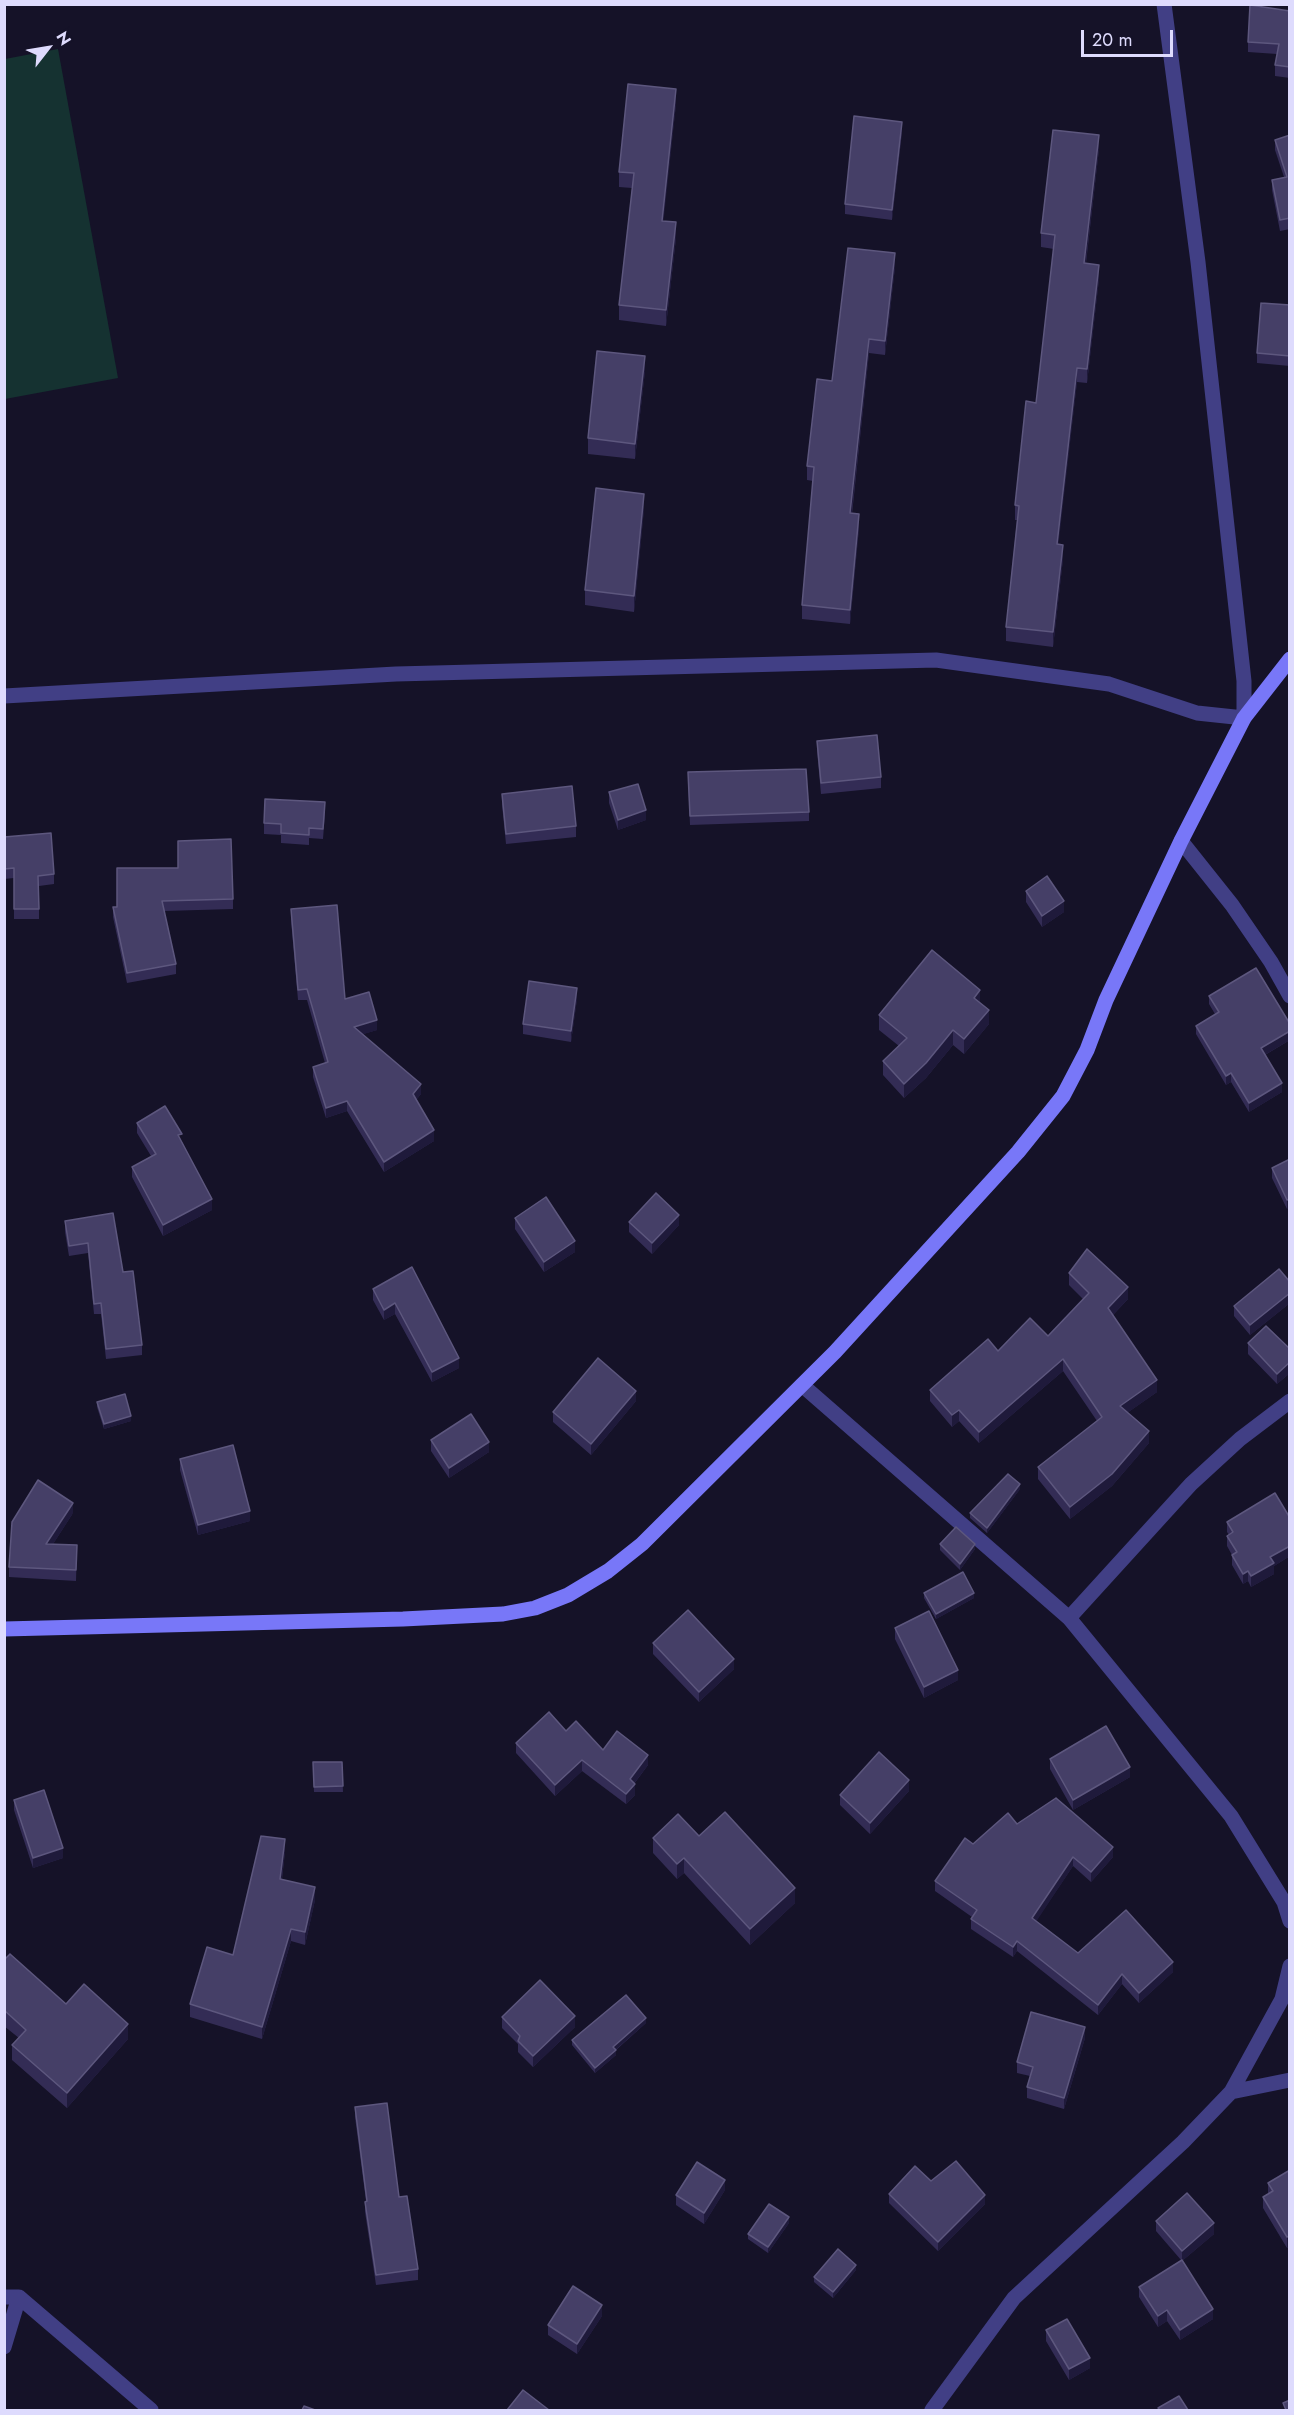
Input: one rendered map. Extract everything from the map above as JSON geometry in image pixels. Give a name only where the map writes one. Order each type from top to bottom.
[{"type":"street","points":[[1164,4],[1200,274],[1244,681],[1244,718]]},
{"type":"street","points":[[4,1629],[403,1620],[503,1614],[535,1608],[568,1595],[608,1570],[642,1544],[835,1352],[1018,1152],[1063,1096],[1087,1050],[1106,1000],[1181,841],[1244,718],[1290,659]]},
{"type":"street","points":[[4,696],[396,674],[936,660],[1109,684],[1197,713],[1244,718]]},
{"type":"street","points":[[1181,841],[1232,905],[1271,962],[1290,996]]},
{"type":"street","points":[[802,1385],[1069,1618],[1231,1816],[1284,1902],[1290,1921]]},
{"type":"street","points":[[1069,1618],[1191,1484],[1240,1439],[1290,1401]]},
{"type":"street","points":[[932,2410],[1014,2298],[1183,2142],[1231,2092],[1282,1999],[1290,1966]]},
{"type":"street","points":[[1231,2092],[1290,2080]]},
{"type":"street","points":[[4,2347],[12,2297]]},
{"type":"street","points":[[12,2297],[151,2410]]},
{"type":"green space","points":[[58,49],[118,378],[5,399],[5,59]]},
{"type":"building","points":[[1250,5],[1290,11],[1290,67],[1275,65],[1279,44],[1248,42]]},
{"type":"building","points":[[628,84],[676,89],[662,221],[676,222],[666,310],[619,305],[634,173],[619,172]]},
{"type":"building","points":[[854,116],[902,122],[892,210],[845,204]]},
{"type":"building","points":[[1053,130],[1099,135],[1084,263],[1099,265],[1087,369],[1077,368],[1057,544],[1063,545],[1053,632],[1006,627],[1019,506],[1015,505],[1026,401],[1036,403],[1055,235],[1041,233]]},
{"type":"building","points":[[1290,135],[1290,218],[1280,220],[1272,180],[1287,177],[1275,140]]},
{"type":"building","points":[[848,248],[895,253],[885,341],[869,339],[850,513],[859,514],[850,610],[802,605],[814,467],[807,466],[817,379],[832,381]]},
{"type":"building","points":[[1261,303],[1290,305],[1290,356],[1257,353]]},
{"type":"building","points":[[597,351],[645,356],[635,444],[588,438]]},
{"type":"building","points":[[596,488],[644,494],[634,596],[585,590]]},
{"type":"building","points":[[877,735],[881,777],[821,783],[817,741]]},
{"type":"building","points":[[806,769],[809,812],[690,816],[688,772]]},
{"type":"building","points":[[638,784],[646,810],[618,820],[609,792]]},
{"type":"building","points":[[572,786],[576,826],[506,834],[502,794]]},
{"type":"building","points":[[265,799],[325,802],[323,829],[309,828],[309,835],[281,833],[281,824],[264,823]]},
{"type":"building","points":[[51,833],[54,874],[38,876],[39,909],[14,909],[14,868],[4,869],[4,837]]},
{"type":"building","points":[[231,839],[233,899],[162,901],[176,964],[127,973],[113,907],[117,907],[117,868],[178,868],[178,841]]},
{"type":"building","points":[[1047,876],[1064,901],[1042,916],[1026,891]]},
{"type":"building","points":[[337,905],[345,999],[369,992],[377,1020],[354,1027],[421,1084],[413,1094],[434,1130],[384,1162],[347,1101],[326,1108],[313,1067],[328,1062],[307,989],[298,990],[291,909]]},
{"type":"building","points":[[932,950],[980,990],[974,998],[989,1010],[964,1039],[953,1030],[926,1063],[904,1084],[883,1061],[907,1038],[879,1015]]},
{"type":"building","points":[[1256,968],[1290,1024],[1290,1031],[1261,1048],[1282,1083],[1249,1103],[1231,1073],[1226,1076],[1196,1026],[1219,1012],[1209,996]]},
{"type":"building","points":[[529,981],[577,988],[571,1031],[523,1024]]},
{"type":"building","points":[[165,1106],[182,1134],[178,1135],[212,1199],[163,1225],[132,1167],[156,1154],[137,1123]]},
{"type":"building","points":[[1290,1159],[1290,1199],[1287,1200],[1272,1168]]},
{"type":"building","points":[[656,1193],[679,1215],[652,1243],[629,1222]]},
{"type":"building","points":[[546,1197],[575,1241],[544,1262],[515,1218]]},
{"type":"building","points":[[113,1213],[123,1272],[133,1271],[142,1345],[106,1349],[101,1303],[94,1304],[88,1243],[69,1246],[65,1221]]},
{"type":"building","points":[[1087,1249],[1128,1287],[1108,1308],[1157,1380],[1120,1406],[1149,1431],[1112,1474],[1070,1507],[1038,1467],[1102,1417],[1063,1359],[979,1432],[959,1410],[952,1415],[930,1390],[988,1339],[998,1351],[1030,1318],[1048,1336],[1089,1293],[1069,1273]]},
{"type":"building","points":[[412,1267],[459,1358],[432,1372],[395,1303],[384,1310],[373,1289]]},
{"type":"building","points":[[1279,1269],[1290,1282],[1290,1293],[1250,1325],[1234,1306]]},
{"type":"building","points":[[1266,1326],[1290,1349],[1290,1362],[1277,1374],[1248,1343]]},
{"type":"building","points":[[598,1358],[636,1391],[591,1444],[553,1412]]},
{"type":"building","points":[[125,1394],[131,1416],[104,1424],[97,1402]]},
{"type":"building","points":[[471,1414],[489,1442],[449,1468],[431,1440]]},
{"type":"building","points":[[233,1445],[250,1511],[198,1525],[180,1459]]},
{"type":"building","points":[[1008,1474],[1020,1484],[987,1528],[970,1513]]},
{"type":"building","points":[[38,1480],[73,1503],[46,1544],[77,1545],[76,1570],[9,1567],[12,1522]]},
{"type":"building","points":[[1275,1493],[1290,1518],[1290,1546],[1270,1557],[1274,1563],[1251,1576],[1248,1571],[1243,1574],[1232,1555],[1237,1552],[1227,1536],[1233,1532],[1227,1522]]},
{"type":"building","points":[[956,1527],[975,1544],[960,1564],[940,1544]]},
{"type":"building","points":[[963,1572],[974,1593],[936,1614],[924,1593]]},
{"type":"building","points":[[688,1610],[734,1659],[699,1692],[653,1643]]},
{"type":"building","points":[[929,1611],[958,1670],[924,1687],[895,1628]]},
{"type":"building","points":[[549,1712],[566,1731],[576,1721],[603,1750],[617,1731],[648,1755],[630,1779],[635,1784],[626,1794],[582,1760],[555,1785],[516,1743]]},
{"type":"building","points":[[1106,1726],[1130,1767],[1073,1800],[1050,1759]]},
{"type":"building","points":[[879,1752],[909,1780],[870,1823],[840,1795]]},
{"type":"building","points":[[313,1762],[342,1762],[343,1786],[314,1787]]},
{"type":"building","points":[[44,1790],[63,1848],[33,1858],[14,1800]]},
{"type":"building","points":[[1056,1798],[1113,1847],[1091,1872],[1073,1857],[1032,1918],[1078,1953],[1126,1910],[1173,1962],[1139,1993],[1122,1974],[1098,2005],[1017,1941],[1013,1947],[971,1919],[977,1910],[935,1881],[965,1838],[973,1844],[1008,1813],[1017,1824]]},
{"type":"building","points":[[725,1812],[795,1888],[750,1929],[684,1858],[677,1864],[653,1838],[678,1814],[699,1836]]},
{"type":"building","points":[[261,1836],[285,1839],[280,1879],[315,1887],[305,1932],[291,1929],[262,2027],[190,2004],[207,1947],[233,1955]]},
{"type":"building","points":[[10,1954],[66,2004],[84,1984],[128,2024],[67,2093],[12,2045],[26,2030],[4,2010],[4,1960]]},
{"type":"building","points":[[540,1980],[575,2016],[533,2056],[518,2041],[520,2036],[502,2017]]},
{"type":"building","points":[[626,1995],[646,2018],[613,2047],[616,2050],[595,2068],[572,2040]]},
{"type":"building","points":[[1031,2012],[1085,2027],[1064,2098],[1027,2087],[1033,2067],[1017,2062]]},
{"type":"building","points":[[387,2103],[399,2197],[407,2196],[418,2269],[376,2275],[365,2202],[367,2201],[355,2107]]},
{"type":"building","points":[[956,2161],[985,2195],[938,2242],[889,2194],[915,2166],[931,2181]]},
{"type":"building","points":[[697,2162],[725,2180],[704,2213],[676,2195]]},
{"type":"building","points":[[1290,2170],[1290,2236],[1287,2237],[1263,2197],[1273,2191],[1268,2183]]},
{"type":"building","points":[[1187,2193],[1214,2223],[1182,2251],[1156,2221]]},
{"type":"building","points":[[769,2204],[789,2217],[768,2247],[748,2234]]},
{"type":"building","points":[[838,2249],[856,2265],[833,2292],[814,2277]]},
{"type":"building","points":[[1182,2260],[1213,2309],[1180,2330],[1167,2310],[1158,2316],[1139,2287]]},
{"type":"building","points":[[573,2286],[602,2305],[577,2344],[548,2325]]},
{"type":"building","points":[[1067,2319],[1090,2358],[1069,2369],[1046,2330]]},
{"type":"building","points":[[523,2390],[549,2410],[507,2410]]},
{"type":"building","points":[[1179,2396],[1188,2410],[1160,2410],[1158,2408]]},
{"type":"building","points":[[1290,2400],[1290,2410],[1286,2410],[1283,2403]]},
{"type":"building","points":[[304,2406],[315,2410],[302,2410]]}]
